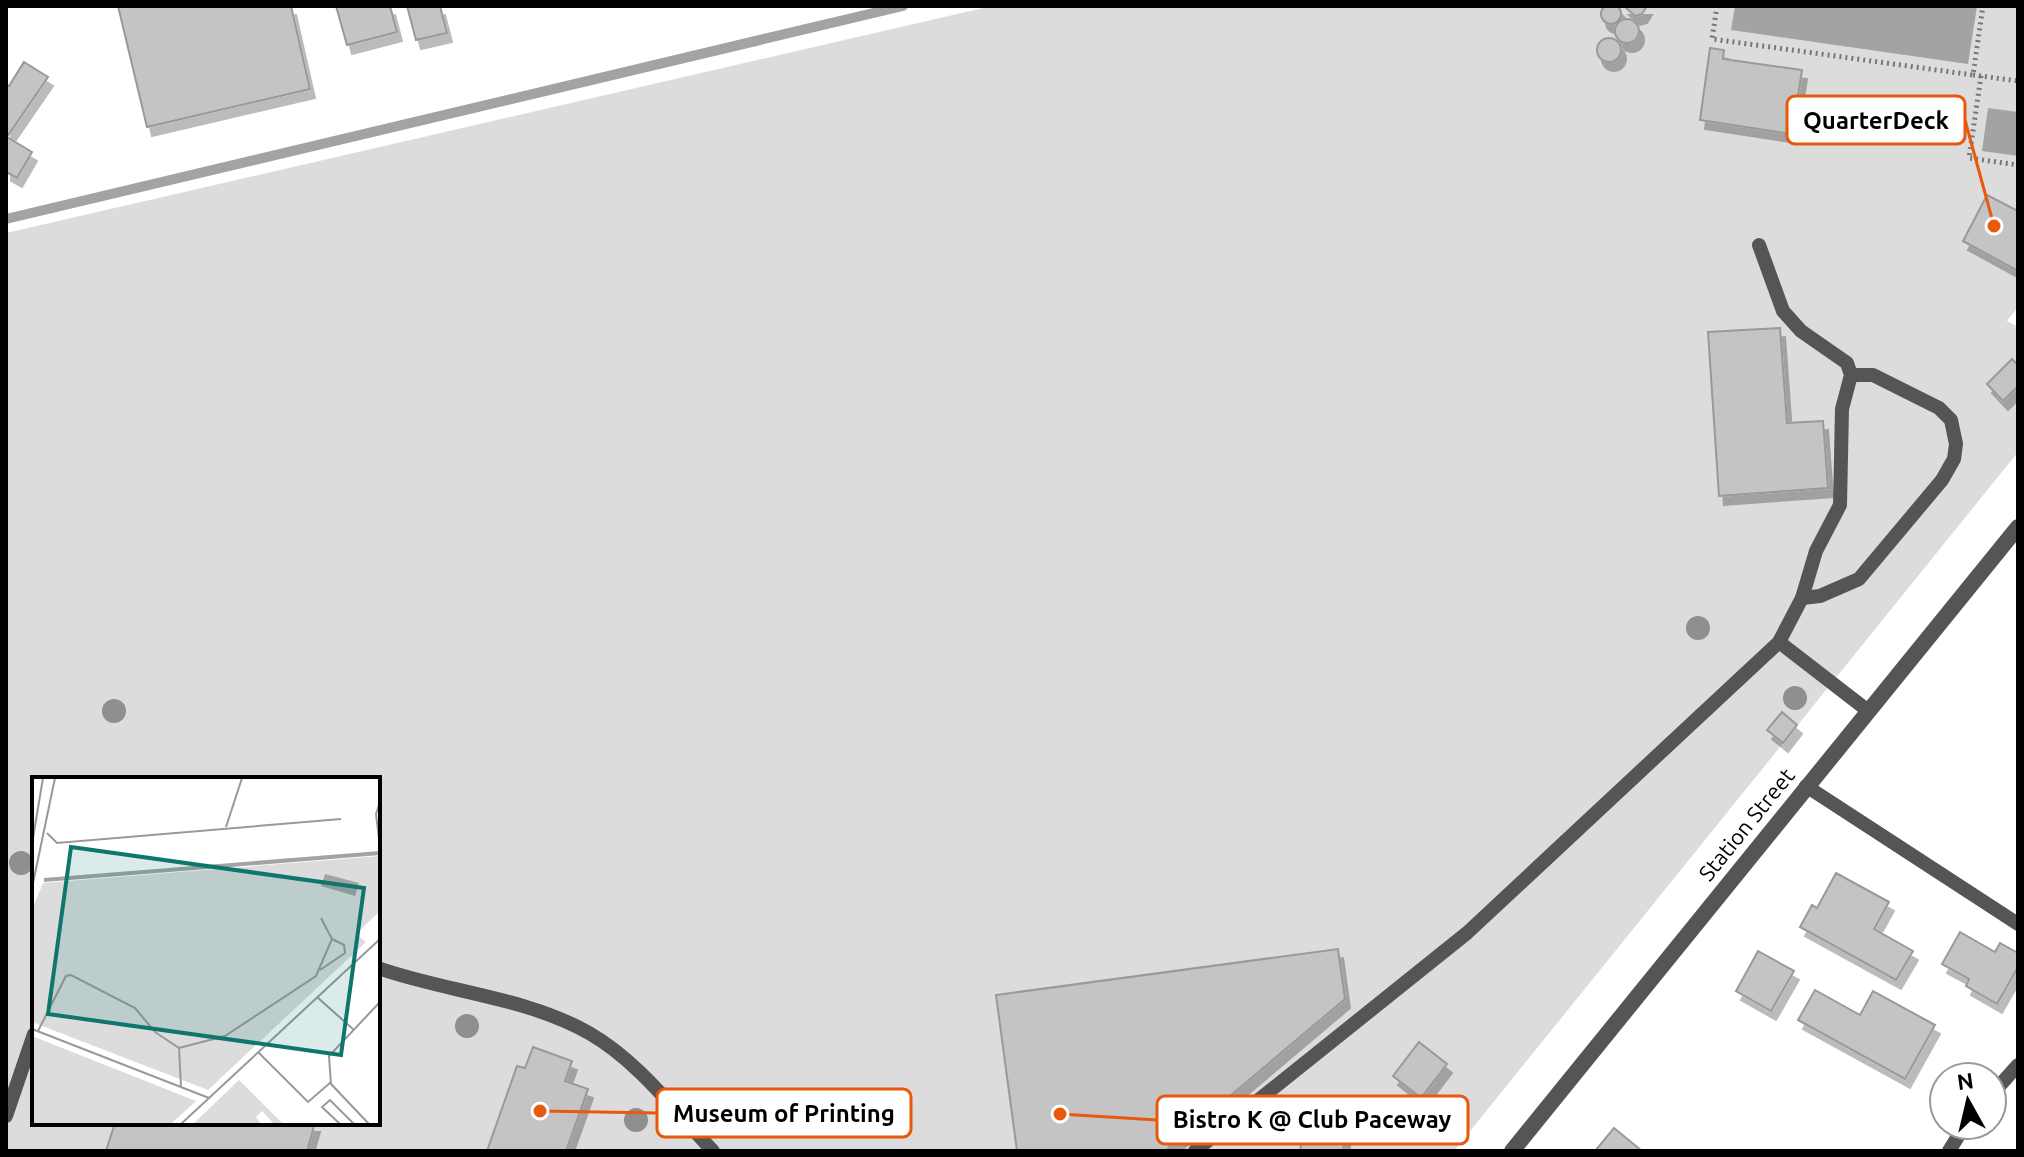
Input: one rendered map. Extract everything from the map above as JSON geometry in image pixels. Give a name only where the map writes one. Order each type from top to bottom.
[{"type":"street","name":"Station Street","points":[[1512,1151],[2018,527]]},
{"type":"lane","points":[[1195,1151],[1467,933],[1779,642],[1802,598],[1816,551],[1840,505],[1844,476],[1842,409],[1851,375],[1847,363],[1801,331],[1783,311],[1759,245]]},
{"type":"lane","points":[[1802,598],[1820,596],[1859,579],[1942,480],[1954,459],[1956,444],[1951,420],[1939,408],[1873,375],[1851,375]]},
{"type":"lane","points":[[1779,642],[1867,710]]},
{"type":"lane","points":[[1806,786],[2018,924]]},
{"type":"lane","points":[[380,969],[540,1014],[588,1033],[633,1067],[713,1151]]},
{"type":"lane","points":[[6,1116],[32,1040]]},
{"type":"path","points":[[1717,6],[1712,39],[2018,81]]},
{"type":"path","points":[[1973,75],[1983,6]]},
{"type":"path","points":[[1981,76],[1969,158],[2018,165]]},
{"type":"shaded area","points":[[992,6],[2018,6],[2018,307],[2007,321],[2018,327],[2018,452],[1454,1151],[6,1151],[6,233]]},
{"type":"shaded area","points":[[1735,6],[1977,6],[1968,64],[1731,30]]},
{"type":"shaded area","points":[[1988,108],[2018,112],[2018,156],[1982,151]]},
{"type":"building","points":[[1607,4],[1615,4],[1621,14],[1615,24],[1607,24],[1601,18],[1601,10]]},
{"type":"building","points":[[118,6],[291,6],[310,89],[147,127]]},
{"type":"building","points":[[336,6],[390,6],[397,32],[347,45]]},
{"type":"building","points":[[407,6],[440,6],[447,33],[416,40]]},
{"type":"building","points":[[1624,6],[1647,6],[1642,14],[1635,16]]},
{"type":"building","points":[[1627,19],[1635,23],[1639,31],[1635,39],[1627,43],[1619,39],[1615,31],[1619,23]]},
{"type":"building","points":[[1609,38],[1617,42],[1621,50],[1617,58],[1609,62],[1601,58],[1597,50],[1601,42]]},
{"type":"building","points":[[1710,48],[1724,50],[1723,59],[1802,70],[1792,134],[1700,120]]},
{"type":"building","points":[[24,62],[48,77],[7,137],[32,152],[17,178],[6,172],[6,84],[9,86]]},
{"type":"building","points":[[1987,195],[2018,211],[2018,271],[1963,241]]},
{"type":"building","points":[[1780,328],[1787,423],[1823,421],[1828,488],[1719,496],[1708,332]]},
{"type":"building","points":[[2012,359],[2018,365],[2018,386],[2003,401],[1987,384]]},
{"type":"building","points":[[1782,712],[1797,725],[1783,743],[1767,730]]},
{"type":"building","points":[[1836,873],[1889,902],[1874,929],[1913,951],[1896,980],[1800,927],[1812,905],[1817,908]]},
{"type":"building","points":[[1960,932],[1995,952],[2000,943],[2018,953],[2018,967],[1997,1004],[1966,986],[1969,979],[1942,964]]},
{"type":"building","points":[[1338,949],[1345,999],[1165,1151],[1017,1151],[996,995]]},
{"type":"building","points":[[1758,951],[1794,971],[1771,1011],[1736,991]]},
{"type":"building","points":[[1815,990],[1860,1015],[1873,991],[1935,1025],[1905,1079],[1798,1020]]},
{"type":"building","points":[[1419,1042],[1447,1064],[1421,1098],[1393,1076]]},
{"type":"building","points":[[533,1047],[572,1061],[565,1081],[588,1089],[566,1151],[487,1151],[517,1066],[525,1068]]},
{"type":"building","points":[[1307,1111],[1348,1118],[1343,1151],[1300,1151]]},
{"type":"building","points":[[114,1125],[314,1125],[307,1151],[106,1151]]},
{"type":"building","points":[[1614,1128],[1642,1151],[1595,1151]]},
{"type":"waterway","points":[[6,219],[903,6]]},
{"type":"place","name":"QuarterDeck","points":[[1994,226]]},
{"type":"place","name":"Museum of Printing","points":[[540,1111]]},
{"type":"place","name":"Bistro K @ Club Paceway","points":[[1060,1114]]}]
